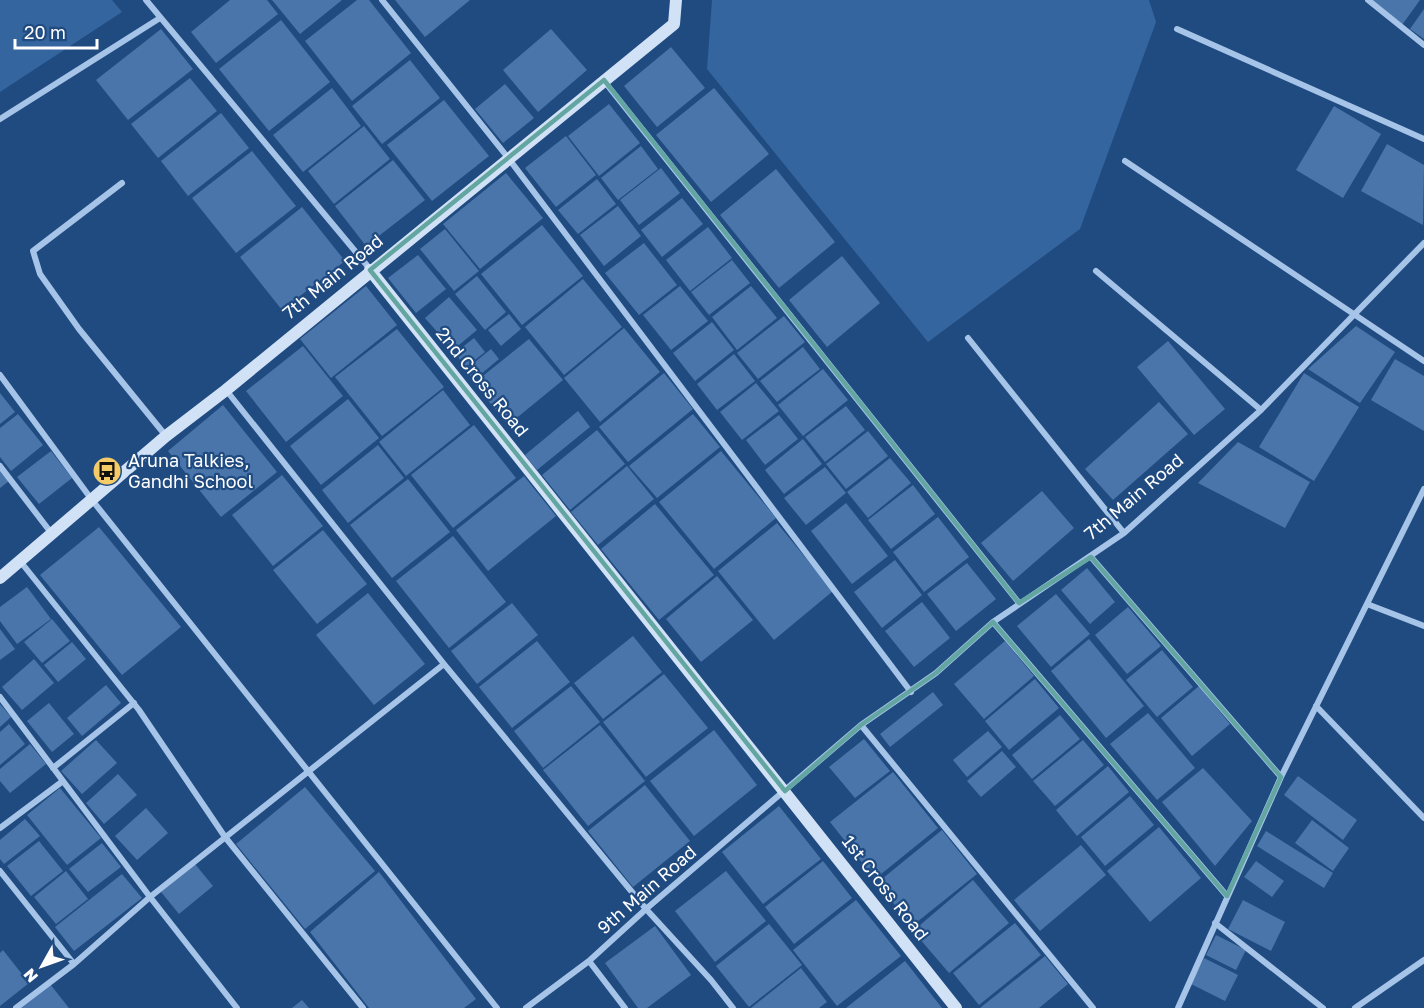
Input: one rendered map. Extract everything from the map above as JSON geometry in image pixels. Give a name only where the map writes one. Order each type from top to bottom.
[{"type":"street","name":"2nd Cross Road","points":[[146,0],[370,270],[785,791]]},
{"type":"street","points":[[382,0],[509,159],[911,692]]},
{"type":"street","name":"7th Main Road","points":[[0,578],[166,436],[226,390],[370,270],[674,24],[676,0]]},
{"type":"street","points":[[1368,0],[1424,45]]},
{"type":"street","points":[[0,119],[160,18]]},
{"type":"street","points":[[1177,29],[1424,139]]},
{"type":"street","points":[[604,80],[1019,603]]},
{"type":"street","points":[[1125,161],[1424,361]]},
{"type":"street","points":[[122,183],[33,251],[40,274],[73,320],[166,436]]},
{"type":"street","name":"7th Main Road","points":[[785,791],[861,725],[936,673],[993,622],[1124,533],[1261,410],[1424,243]]},
{"type":"street","points":[[1096,271],[1261,410]]},
{"type":"street","points":[[968,338],[1124,533]]},
{"type":"street","points":[[0,375],[92,500],[497,1008]]},
{"type":"street","points":[[226,390],[444,664],[646,909],[711,980],[733,1008]]},
{"type":"street","points":[[0,466],[52,534]]},
{"type":"street","points":[[1178,1008],[1281,777],[1424,489]]},
{"type":"street","points":[[1091,557],[1281,777]]},
{"type":"street","points":[[20,561],[134,703],[225,837],[363,1008]]},
{"type":"street","points":[[1367,604],[1424,626]]},
{"type":"street","points":[[993,622],[1227,896]]},
{"type":"street","points":[[16,1008],[74,964],[150,897],[444,664]]},
{"type":"street","points":[[0,697],[150,897],[237,1008]]},
{"type":"street","points":[[54,768],[134,703]]},
{"type":"street","points":[[1316,706],[1424,818]]},
{"type":"street","points":[[861,725],[1093,1008]]},
{"type":"street","points":[[0,828],[63,781]]},
{"type":"street","name":"9th Main Road","points":[[526,1008],[589,961],[646,909],[785,791]]},
{"type":"street","name":"1st Cross Road","points":[[785,791],[956,1008]]},
{"type":"street","points":[[0,871],[74,964]]},
{"type":"street","points":[[1215,923],[1323,1008]]},
{"type":"street","points":[[1355,1008],[1424,960]]},
{"type":"street","points":[[589,961],[625,1008]]},
{"type":"highlighted area","points":[[604,80],[1019,603],[1091,557],[1281,777],[1227,896],[993,622],[936,673],[861,725],[785,791],[370,270]]},
{"type":"shaded area","points":[[0,0],[112,0],[122,12],[0,92]]},
{"type":"shaded area","points":[[712,0],[1149,0],[1156,22],[1080,229],[928,342],[707,69]]},
{"type":"building","points":[[230,0],[267,0],[278,14],[216,63],[191,32]]},
{"type":"building","points":[[272,0],[342,0],[300,34]]},
{"type":"building","points":[[357,0],[369,0],[411,53],[352,101],[305,41]]},
{"type":"building","points":[[395,0],[470,0],[425,37]]},
{"type":"building","points":[[1371,0],[1420,0],[1402,25]]},
{"type":"building","points":[[1424,9],[1424,39],[1410,29]]},
{"type":"building","points":[[281,20],[330,82],[269,131],[219,69]]},
{"type":"building","points":[[161,29],[193,69],[128,120],[96,80]]},
{"type":"building","points":[[551,29],[587,70],[538,112],[503,70]]},
{"type":"building","points":[[671,47],[705,88],[657,127],[624,86]]},
{"type":"building","points":[[410,60],[440,98],[382,144],[352,106]]},
{"type":"building","points":[[190,78],[217,111],[158,158],[131,124]]},
{"type":"building","points":[[505,84],[534,118],[503,143],[475,109]]},
{"type":"building","points":[[332,88],[361,126],[303,172],[273,135]]},
{"type":"building","points":[[714,88],[769,154],[711,202],[656,135]]},
{"type":"building","points":[[444,100],[489,156],[432,201],[387,145]]},
{"type":"building","points":[[609,104],[640,143],[599,176],[568,136]]},
{"type":"building","points":[[1334,106],[1381,134],[1343,198],[1296,170]]},
{"type":"building","points":[[221,113],[249,148],[188,196],[161,161]]},
{"type":"building","points":[[364,126],[390,159],[334,204],[308,171]]},
{"type":"building","points":[[566,136],[596,175],[556,207],[525,168]]},
{"type":"building","points":[[1387,144],[1424,165],[1423,225],[1361,191]]},
{"type":"building","points":[[641,146],[658,169],[618,200],[601,178]]},
{"type":"building","points":[[252,151],[296,206],[236,253],[192,198]]},
{"type":"building","points":[[393,160],[425,200],[366,246],[335,206]]},
{"type":"building","points":[[661,168],[680,193],[639,225],[620,200]]},
{"type":"building","points":[[776,169],[835,242],[779,288],[720,215]]},
{"type":"building","points":[[506,173],[543,218],[480,269],[443,224]]},
{"type":"building","points":[[597,179],[616,204],[578,234],[558,210]]},
{"type":"building","points":[[682,198],[703,224],[662,257],[641,230]]},
{"type":"building","points":[[618,206],[641,236],[604,266],[580,235]]},
{"type":"building","points":[[302,207],[345,261],[282,310],[240,257]]},
{"type":"building","points":[[542,225],[583,276],[522,325],[481,274]]},
{"type":"building","points":[[708,227],[732,258],[690,291],[666,260]]},
{"type":"building","points":[[445,229],[479,271],[454,291],[420,249]]},
{"type":"building","points":[[644,243],[677,285],[639,315],[605,273]]},
{"type":"building","points":[[418,255],[446,289],[416,313],[388,278]]},
{"type":"building","points":[[842,256],[880,303],[827,347],[789,300]]},
{"type":"building","points":[[732,260],[750,283],[709,315],[691,292]]},
{"type":"building","points":[[477,276],[506,312],[485,330],[455,294]]},
{"type":"building","points":[[583,279],[622,327],[564,375],[525,327]]},
{"type":"building","points":[[366,286],[397,325],[331,378],[300,339]]},
{"type":"building","points":[[680,286],[708,321],[671,350],[643,315]]},
{"type":"building","points":[[751,286],[777,318],[737,350],[712,317]]},
{"type":"building","points":[[449,297],[477,330],[453,350],[425,318]]},
{"type":"building","points":[[509,314],[521,329],[501,346],[488,330]]},
{"type":"building","points":[[784,316],[805,342],[758,379],[737,353]]},
{"type":"building","points":[[712,322],[734,350],[695,381],[673,353]]},
{"type":"building","points":[[1356,326],[1395,352],[1360,403],[1308,369]]},
{"type":"building","points":[[624,328],[660,372],[600,422],[564,378]]},
{"type":"building","points":[[397,329],[444,387],[382,436],[335,377]]},
{"type":"building","points":[[474,338],[485,352],[466,367],[455,353]]},
{"type":"building","points":[[529,339],[563,380],[508,425],[474,383]]},
{"type":"building","points":[[1168,341],[1225,409],[1194,435],[1137,367]]},
{"type":"building","points":[[303,346],[343,396],[286,442],[246,391]]},
{"type":"building","points":[[803,347],[820,369],[777,402],[760,381]]},
{"type":"building","points":[[491,349],[499,359],[474,380],[465,370]]},
{"type":"building","points":[[734,354],[755,381],[717,410],[697,384]]},
{"type":"building","points":[[1395,359],[1424,376],[1424,431],[1371,400]]},
{"type":"building","points":[[823,369],[848,400],[803,436],[778,405]]},
{"type":"building","points":[[664,373],[693,409],[628,462],[599,427]]},
{"type":"building","points":[[1304,373],[1359,407],[1314,481],[1259,447]]},
{"type":"building","points":[[756,383],[779,411],[742,440],[720,412]]},
{"type":"building","points":[[443,390],[470,425],[406,476],[379,442]]},
{"type":"building","points":[[0,393],[15,412],[0,424]]},
{"type":"building","points":[[348,399],[379,438],[321,485],[290,446]]},
{"type":"building","points":[[1159,402],[1188,434],[1113,500],[1085,469]]},
{"type":"building","points":[[223,405],[277,472],[221,517],[168,451]]},
{"type":"building","points":[[846,406],[865,430],[825,462],[805,437]]},
{"type":"building","points":[[578,411],[590,427],[537,470],[525,455]]},
{"type":"building","points":[[18,414],[43,445],[11,471],[0,457],[0,428]]},
{"type":"building","points":[[693,414],[720,447],[657,498],[629,466]]},
{"type":"building","points":[[779,415],[798,439],[765,465],[746,440]]},
{"type":"building","points":[[474,425],[516,478],[453,528],[411,475]]},
{"type":"building","points":[[597,430],[625,464],[570,510],[542,475]]},
{"type":"building","points":[[868,431],[888,456],[846,489],[826,464]]},
{"type":"building","points":[[803,439],[822,464],[784,494],[765,470]]},
{"type":"building","points":[[1238,442],[1310,482],[1285,528],[1198,483]]},
{"type":"building","points":[[378,445],[404,478],[348,523],[322,490]]},
{"type":"building","points":[[51,451],[72,478],[39,504],[17,477]]},
{"type":"building","points":[[721,451],[776,518],[714,569],[659,502]]},
{"type":"building","points":[[890,458],[911,483],[868,518],[847,492]]},
{"type":"building","points":[[627,466],[654,499],[598,545],[571,512]]},
{"type":"building","points":[[825,467],[846,493],[806,525],[784,498]]},
{"type":"building","points":[[0,470],[9,481],[0,488]]},
{"type":"building","points":[[282,475],[323,526],[273,566],[232,515]]},
{"type":"building","points":[[524,476],[556,516],[488,571],[456,530]]},
{"type":"building","points":[[408,479],[450,532],[392,578],[350,525]]},
{"type":"building","points":[[913,485],[935,514],[891,549],[868,520]]},
{"type":"building","points":[[1042,491],[1074,528],[1013,581],[981,543]]},
{"type":"building","points":[[846,503],[888,556],[852,584],[811,531]]},
{"type":"building","points":[[655,504],[714,575],[659,620],[601,549]]},
{"type":"building","points":[[938,517],[969,557],[924,592],[893,552]]},
{"type":"building","points":[[777,523],[833,591],[774,640],[718,571]]},
{"type":"building","points":[[99,527],[181,627],[122,675],[40,575]]},
{"type":"building","points":[[323,530],[367,584],[317,624],[273,570]]},
{"type":"building","points":[[453,536],[506,602],[449,648],[396,581]]},
{"type":"building","points":[[895,560],[922,595],[882,628],[854,592]]},
{"type":"building","points":[[967,563],[996,599],[956,631],[927,594]]},
{"type":"building","points":[[1087,568],[1115,602],[1090,624],[1061,590]]},
{"type":"building","points":[[717,576],[753,620],[701,662],[666,619]]},
{"type":"building","points":[[27,587],[51,619],[17,644],[0,621],[0,607]]},
{"type":"building","points":[[368,593],[425,664],[374,705],[316,635]]},
{"type":"building","points":[[1056,594],[1090,634],[1051,667],[1017,626]]},
{"type":"building","points":[[922,602],[950,638],[914,667],[885,631]]},
{"type":"building","points":[[512,603],[538,635],[477,684],[451,651]]},
{"type":"building","points":[[1128,607],[1161,646],[1127,674],[1095,635]]},
{"type":"building","points":[[52,619],[70,641],[42,663],[24,642]]},
{"type":"building","points":[[0,629],[15,649],[0,660]]},
{"type":"building","points":[[633,636],[662,672],[603,719],[574,683]]},
{"type":"building","points":[[1089,639],[1144,706],[1106,738],[1051,671]]},
{"type":"building","points":[[537,641],[570,682],[512,728],[479,687]]},
{"type":"building","points":[[1005,641],[1034,676],[984,719],[954,684]]},
{"type":"building","points":[[72,642],[86,659],[58,682],[44,665]]},
{"type":"building","points":[[1162,650],[1193,687],[1157,717],[1126,680]]},
{"type":"building","points":[[34,659],[54,683],[22,710],[2,687]]},
{"type":"building","points":[[664,674],[708,728],[646,777],[603,722]]},
{"type":"building","points":[[1035,679],[1059,708],[1009,750],[985,721]]},
{"type":"building","points":[[106,685],[121,703],[82,736],[67,718]]},
{"type":"building","points":[[571,686],[600,722],[543,768],[514,731]]},
{"type":"building","points":[[1199,686],[1230,724],[1192,756],[1161,718]]},
{"type":"building","points":[[933,692],[943,705],[890,747],[880,734]]},
{"type":"building","points":[[49,703],[74,734],[52,752],[27,721]]},
{"type":"building","points":[[0,704],[11,717],[0,727]]},
{"type":"building","points":[[1148,713],[1195,768],[1157,800],[1110,744]]},
{"type":"building","points":[[1060,715],[1080,739],[1032,779],[1012,755]]},
{"type":"building","points":[[9,724],[25,744],[0,765],[0,732]]},
{"type":"building","points":[[600,725],[645,781],[588,826],[543,770]]},
{"type":"building","points":[[714,730],[757,785],[694,836],[650,781]]},
{"type":"building","points":[[988,731],[1002,747],[967,777],[953,760]]},
{"type":"building","points":[[864,739],[890,771],[855,798],[829,767]]},
{"type":"building","points":[[96,740],[117,763],[82,794],[61,771]]},
{"type":"building","points":[[1083,740],[1104,765],[1055,806],[1033,781]]},
{"type":"building","points":[[30,744],[46,764],[10,793],[0,781],[0,769]]},
{"type":"building","points":[[1002,751],[1016,767],[981,797],[967,781]]},
{"type":"building","points":[[1108,766],[1129,792],[1077,836],[1056,810]]},
{"type":"building","points":[[1203,768],[1252,821],[1215,866],[1162,802]]},
{"type":"building","points":[[893,772],[938,828],[875,879],[830,822]]},
{"type":"building","points":[[118,774],[137,795],[104,824],[86,803]]},
{"type":"building","points":[[1298,776],[1357,820],[1343,840],[1284,795]]},
{"type":"building","points":[[645,785],[690,841],[633,887],[588,831]]},
{"type":"building","points":[[305,787],[375,871],[305,929],[236,844]]},
{"type":"building","points":[[60,788],[101,838],[67,865],[27,815]]},
{"type":"building","points":[[1130,796],[1154,825],[1105,866],[1081,837]]},
{"type":"building","points":[[779,806],[821,859],[763,904],[722,852]]},
{"type":"building","points":[[146,808],[168,833],[137,860],[115,836]]},
{"type":"building","points":[[25,819],[40,836],[4,864],[0,859],[0,840]]},
{"type":"building","points":[[1312,820],[1349,848],[1333,871],[1295,843]]},
{"type":"building","points":[[1159,827],[1201,878],[1150,922],[1107,871]]},
{"type":"building","points":[[942,830],[977,874],[912,926],[877,883]]},
{"type":"building","points":[[1266,831],[1333,873],[1324,888],[1257,846]]},
{"type":"building","points":[[39,841],[63,871],[31,896],[7,866]]},
{"type":"building","points":[[102,843],[121,867],[88,892],[69,869]]},
{"type":"building","points":[[1081,845],[1106,875],[1040,931],[1014,900]]},
{"type":"building","points":[[823,861],[852,898],[794,944],[765,907]]},
{"type":"building","points":[[1256,861],[1284,881],[1272,897],[1244,877]]},
{"type":"building","points":[[195,864],[213,886],[179,914],[161,892]]},
{"type":"building","points":[[66,871],[88,899],[56,924],[34,897]]},
{"type":"building","points":[[726,871],[766,921],[715,962],[675,911]]},
{"type":"building","points":[[379,872],[476,999],[464,1008],[369,1008],[310,932]]},
{"type":"building","points":[[122,874],[142,898],[74,951],[55,927]]},
{"type":"building","points":[[973,880],[1009,923],[949,973],[913,931]]},
{"type":"building","points":[[856,900],[901,956],[837,1006],[793,950]]},
{"type":"building","points":[[1243,900],[1285,922],[1271,951],[1228,929]]},
{"type":"building","points":[[1015,923],[1041,955],[979,1005],[953,973]]},
{"type":"building","points":[[769,924],[802,965],[749,1007],[716,966]]},
{"type":"building","points":[[655,926],[691,975],[647,1008],[638,1008],[605,963]]},
{"type":"building","points":[[1216,935],[1246,950],[1236,970],[1206,955]]},
{"type":"building","points":[[3,950],[29,983],[0,1006],[0,953]]},
{"type":"building","points":[[1045,956],[1068,984],[1039,1008],[980,1008]]},
{"type":"building","points":[[1204,958],[1238,975],[1225,1001],[1191,984]]},
{"type":"building","points":[[905,961],[942,1008],[846,1008]]},
{"type":"building","points":[[801,968],[827,1002],[819,1008],[751,1008]]},
{"type":"building","points":[[50,984],[69,1008],[20,1008]]},
{"type":"building","points":[[302,1000],[309,1008],[292,1008]]},
{"type":"place","name":"Aruna Talkies, Gandhi School","points":[[107,471]]}]
